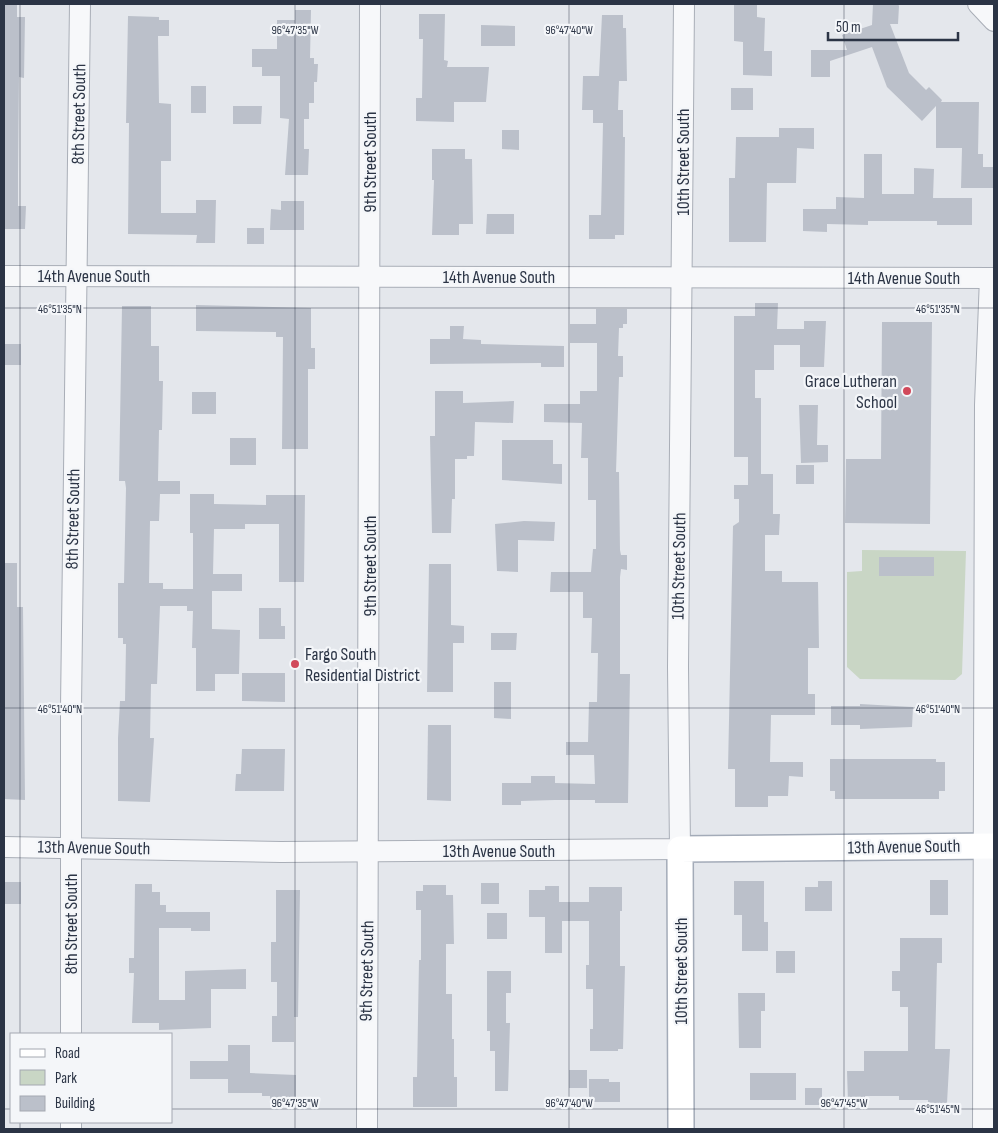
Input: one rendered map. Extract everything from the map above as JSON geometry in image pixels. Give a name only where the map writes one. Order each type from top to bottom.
[{"type":"main road","name":"13th Avenue South","points":[[680,849],[989,846]]},
{"type":"main road","name":"10th Street South","points":[[680,849],[681,1129]]},
{"type":"street","name":"8th Street South","points":[[71,1033],[71,848],[80,4]]},
{"type":"street","name":"9th Street South","points":[[366,1129],[371,277],[370,4]]},
{"type":"street","name":"10th Street South","points":[[680,849],[678,667],[684,4]]},
{"type":"street","points":[[978,4],[994,21]]},
{"type":"street","name":"14th Avenue South","points":[[4,276],[992,278]]},
{"type":"street","points":[[983,1129],[989,846],[985,405],[992,278]]},
{"type":"street","name":"13th Avenue South","points":[[4,847],[282,852],[680,849]]},
{"type":"green space","points":[[862,550],[966,551],[962,674],[955,680],[860,679],[847,667],[847,572],[862,571]]},
{"type":"building","points":[[4,4],[17,4],[17,17],[25,17],[24,78],[19,77],[18,206],[26,206],[25,229],[4,229]]},
{"type":"building","points":[[734,4],[757,4],[757,17],[765,18],[764,51],[772,51],[772,76],[743,75],[743,42],[734,41]]},
{"type":"building","points":[[873,4],[898,4],[898,24],[890,24],[909,73],[926,90],[929,87],[942,100],[941,102],[979,102],[978,154],[983,154],[983,167],[994,167],[994,188],[961,188],[962,148],[936,148],[936,106],[922,121],[887,87],[872,47],[830,61],[830,77],[811,77],[811,50],[847,50],[842,35],[872,25]]},
{"type":"building","points":[[295,10],[311,10],[310,58],[314,58],[314,64],[318,64],[317,82],[314,82],[314,103],[309,103],[309,119],[304,119],[304,149],[309,149],[308,175],[285,175],[289,119],[280,118],[280,76],[262,76],[262,67],[252,67],[252,49],[277,49],[277,20],[295,20]]},
{"type":"building","points":[[419,14],[445,14],[444,60],[448,61],[447,67],[489,67],[486,102],[454,102],[454,122],[416,121],[416,98],[422,98],[423,39],[419,39]]},
{"type":"building","points":[[602,15],[623,15],[623,28],[626,28],[627,81],[619,81],[618,110],[623,110],[623,137],[625,137],[624,235],[615,235],[615,239],[589,239],[589,215],[601,215],[603,123],[593,123],[593,110],[582,110],[583,76],[599,76]]},
{"type":"building","points":[[128,16],[159,17],[159,20],[169,20],[169,36],[158,36],[159,103],[171,104],[171,161],[161,161],[161,213],[196,213],[196,200],[216,200],[215,243],[196,243],[197,235],[128,234],[129,123],[126,123]]},
{"type":"building","points":[[481,25],[515,26],[515,46],[481,46]]},
{"type":"building","points":[[191,86],[206,86],[206,113],[191,113]]},
{"type":"building","points":[[731,88],[753,88],[753,110],[731,110]]},
{"type":"building","points":[[233,106],[262,106],[261,124],[233,124]]},
{"type":"building","points":[[779,128],[814,128],[814,149],[797,148],[796,183],[767,183],[766,242],[729,242],[729,178],[735,178],[736,137],[779,137]]},
{"type":"building","points":[[502,130],[519,130],[519,150],[502,149]]},
{"type":"building","points":[[432,149],[465,149],[465,159],[472,159],[473,224],[459,224],[459,235],[432,235],[434,180],[432,180]]},
{"type":"building","points":[[864,154],[882,154],[882,194],[914,194],[914,168],[934,169],[933,198],[972,198],[972,225],[937,225],[937,221],[868,221],[868,225],[827,224],[827,232],[803,231],[803,209],[836,209],[836,197],[864,198]]},
{"type":"building","points":[[281,201],[304,201],[304,230],[270,230],[271,209],[281,210]]},
{"type":"building","points":[[487,214],[514,214],[514,234],[486,234]]},
{"type":"building","points":[[247,228],[264,228],[264,244],[247,244]]},
{"type":"building","points":[[755,303],[778,303],[777,329],[804,329],[804,321],[826,321],[824,367],[800,367],[800,345],[774,345],[774,370],[755,370],[755,398],[761,398],[761,474],[773,474],[773,514],[780,514],[779,535],[765,535],[765,571],[782,571],[782,582],[818,582],[819,648],[808,648],[808,694],[815,694],[815,715],[771,715],[770,762],[803,762],[803,777],[789,776],[788,796],[768,796],[768,807],[735,807],[735,769],[728,769],[733,526],[739,522],[739,499],[734,499],[734,485],[748,485],[748,457],[734,457],[734,316],[755,316]]},
{"type":"building","points":[[196,305],[311,308],[311,348],[315,348],[315,369],[308,369],[308,449],[282,449],[283,337],[276,337],[276,332],[196,331]]},
{"type":"building","points":[[122,306],[151,306],[151,346],[159,346],[159,381],[163,381],[162,430],[159,430],[158,481],[180,481],[180,494],[160,494],[159,521],[150,521],[149,583],[163,583],[163,589],[193,589],[193,533],[190,533],[190,494],[214,494],[214,504],[266,505],[266,495],[305,495],[304,582],[279,582],[279,524],[245,524],[245,529],[214,529],[213,574],[242,574],[242,591],[212,591],[212,629],[240,630],[239,674],[215,674],[215,691],[196,691],[196,648],[192,648],[193,611],[187,611],[187,606],[160,606],[157,684],[151,684],[150,738],[154,738],[150,802],[118,801],[118,738],[120,701],[125,701],[126,644],[123,644],[123,638],[118,638],[118,583],[124,583],[126,488],[125,481],[119,481]]},
{"type":"building","points":[[596,309],[627,309],[627,324],[623,324],[623,328],[619,328],[618,356],[623,356],[623,377],[619,377],[616,472],[619,472],[620,550],[621,555],[627,555],[627,570],[621,569],[620,577],[620,674],[630,674],[628,803],[595,803],[595,800],[555,800],[521,801],[521,805],[502,805],[502,783],[531,783],[531,776],[555,776],[555,783],[595,784],[594,755],[566,755],[566,742],[588,742],[589,702],[597,702],[598,653],[591,653],[592,618],[583,618],[583,592],[550,592],[551,572],[591,572],[593,549],[596,549],[596,500],[588,500],[588,458],[581,458],[582,423],[544,422],[544,404],[580,404],[580,391],[597,391],[597,343],[570,343],[570,324],[596,324]]},
{"type":"building","name":"Grace Lutheran School","points":[[882,322],[932,322],[930,524],[845,523],[846,459],[881,459]]},
{"type":"building","points":[[450,326],[464,326],[463,339],[481,340],[481,344],[564,346],[564,367],[541,367],[541,363],[430,364],[430,339],[450,339]]},
{"type":"building","points":[[4,344],[21,344],[21,365],[4,365]]},
{"type":"building","points":[[435,391],[463,391],[463,403],[514,401],[513,423],[475,422],[474,456],[467,456],[467,459],[455,459],[455,499],[452,499],[451,533],[432,533],[430,436],[435,436]]},
{"type":"building","points":[[192,392],[216,392],[216,414],[192,414]]},
{"type":"building","points":[[799,405],[818,405],[817,445],[828,445],[828,462],[801,463]]},
{"type":"building","points":[[230,438],[256,438],[256,465],[230,465]]},
{"type":"building","points":[[502,440],[553,440],[553,464],[562,464],[562,484],[502,480]]},
{"type":"building","points":[[796,465],[814,465],[814,484],[796,484]]},
{"type":"building","points":[[524,521],[555,522],[554,541],[518,540],[518,572],[497,571],[495,524]]},
{"type":"building","points":[[879,557],[934,557],[934,576],[879,576]]},
{"type":"building","points":[[4,563],[17,563],[17,607],[23,607],[25,800],[4,799]]},
{"type":"building","points":[[429,564],[451,564],[451,625],[464,626],[464,643],[453,643],[453,692],[427,692]]},
{"type":"building","points":[[259,608],[281,608],[281,626],[285,626],[285,639],[259,639]]},
{"type":"building","points":[[491,633],[517,633],[516,650],[491,650]]},
{"type":"building","points":[[242,673],[285,673],[285,702],[242,701]]},
{"type":"building","points":[[494,682],[511,682],[511,719],[494,718]]},
{"type":"building","points":[[860,704],[913,707],[912,727],[860,729],[860,725],[831,725],[831,706],[860,706]]},
{"type":"building","points":[[428,725],[451,725],[451,801],[427,800]]},
{"type":"building","points":[[242,749],[285,749],[284,791],[235,791],[236,774],[241,774]]},
{"type":"building","points":[[830,759],[936,759],[936,762],[945,762],[945,791],[939,791],[939,799],[835,799],[835,791],[830,791]]},
{"type":"building","points":[[930,880],[948,880],[948,915],[930,915]]},
{"type":"building","points":[[734,881],[764,881],[764,922],[768,922],[768,951],[742,951],[742,915],[734,915]]},
{"type":"building","points":[[818,881],[832,881],[832,911],[805,911],[805,887],[818,887]]},
{"type":"building","points":[[4,882],[21,882],[21,904],[4,904]]},
{"type":"building","points":[[481,883],[499,883],[499,904],[481,904]]},
{"type":"building","points":[[135,884],[152,884],[152,892],[160,892],[160,905],[166,905],[166,912],[210,912],[210,931],[191,931],[191,928],[159,928],[159,1000],[185,1000],[185,971],[246,969],[246,989],[211,989],[211,1028],[159,1030],[159,1023],[132,1023],[134,973],[129,973],[129,958],[134,958]]},
{"type":"building","points":[[423,885],[446,885],[446,895],[453,895],[454,944],[446,944],[446,994],[452,994],[452,1039],[454,1039],[454,1077],[457,1077],[457,1107],[413,1107],[413,1077],[417,1077],[419,960],[421,960],[421,910],[416,910],[416,891],[423,891]]},
{"type":"building","points":[[545,886],[559,886],[559,902],[589,902],[589,887],[622,887],[620,966],[625,966],[623,1049],[618,1049],[618,1051],[590,1051],[590,1029],[593,1029],[593,989],[586,989],[586,965],[589,965],[589,921],[562,921],[562,953],[545,953],[545,917],[529,917],[529,890],[545,890]]},
{"type":"building","points":[[276,890],[300,890],[298,1017],[294,1017],[294,1042],[272,1042],[272,1016],[277,1016],[277,982],[271,982],[271,942],[276,942]]},
{"type":"building","points":[[487,913],[507,913],[507,939],[487,939]]},
{"type":"building","points":[[900,938],[942,938],[942,963],[937,963],[935,1049],[950,1049],[947,1103],[928,1103],[928,1100],[899,1100],[899,1096],[865,1096],[865,1102],[848,1102],[847,1071],[864,1071],[864,1051],[908,1051],[908,1007],[900,1007],[900,991],[892,991],[892,971],[900,971]]},
{"type":"building","points":[[776,951],[795,951],[795,973],[776,973]]},
{"type":"building","points":[[487,971],[511,971],[511,993],[506,993],[506,1023],[510,1023],[508,1091],[495,1091],[495,1051],[490,1051],[490,1031],[487,1031]]},
{"type":"building","points":[[738,993],[765,993],[765,1011],[761,1011],[761,1048],[739,1048]]},
{"type":"building","points":[[228,1045],[250,1045],[250,1073],[296,1075],[296,1100],[270,1100],[270,1096],[262,1096],[262,1093],[228,1093],[228,1079],[190,1079],[190,1061],[228,1061]]},
{"type":"building","points":[[569,1070],[587,1070],[587,1088],[569,1088]]},
{"type":"building","points":[[750,1073],[796,1073],[796,1100],[750,1100]]},
{"type":"building","points":[[589,1079],[609,1079],[609,1082],[620,1082],[620,1102],[589,1102]]},
{"type":"building","points":[[805,1088],[822,1088],[822,1105],[805,1105]]},
{"type":"place","name":"Grace Lutheran School","points":[[907,391]]},
{"type":"place","name":"Fargo South Residential District","points":[[295,664]]}]
